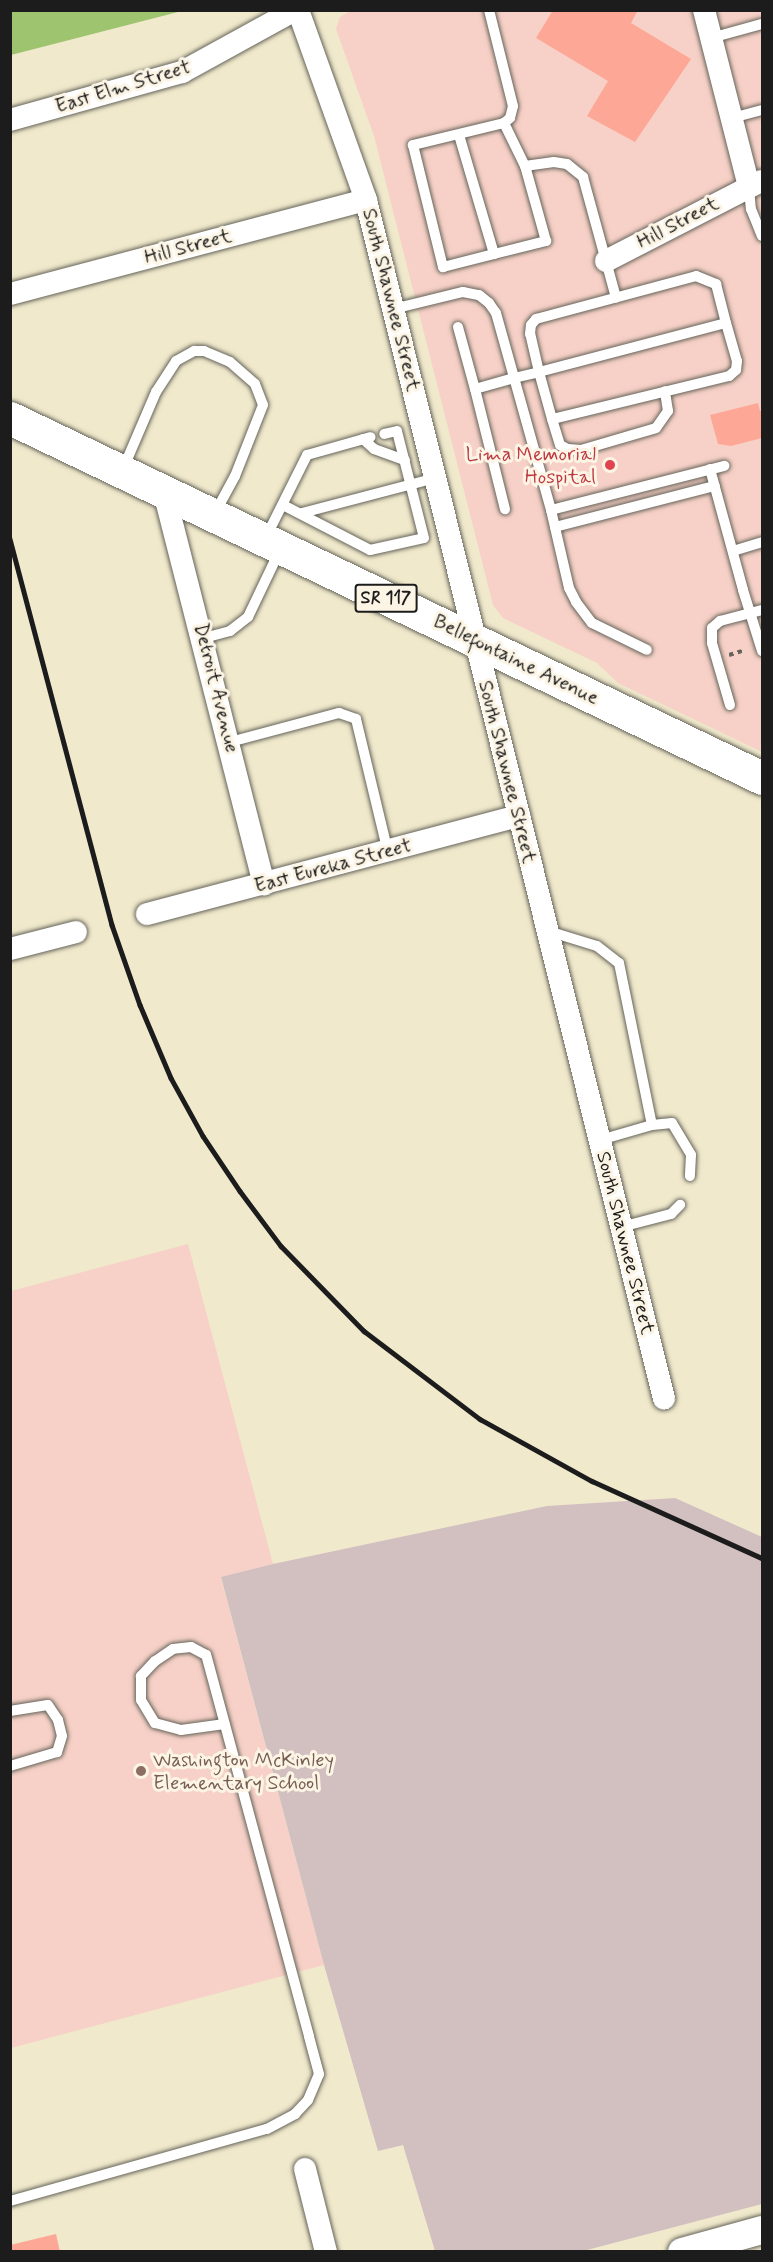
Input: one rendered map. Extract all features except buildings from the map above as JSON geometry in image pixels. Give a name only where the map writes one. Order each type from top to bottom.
[{"type":"main road","name":"Bellefontaine Avenue","points":[[10,418],[762,778]]},
{"type":"street","name":"East Elm Street","points":[[10,120],[182,72],[296,10]]},
{"type":"street","name":"South Shawnee Street","points":[[296,10],[366,200],[473,640],[548,931],[664,1400]]},
{"type":"street","points":[[704,10],[732,118],[756,183]]},
{"type":"street","name":"Hill Street","points":[[606,261],[756,183]]},
{"type":"street","name":"Hill Street","points":[[10,294],[366,200]]},
{"type":"street","name":"Detroit Avenue","points":[[164,492],[204,638],[264,884]]},
{"type":"street","name":"East Eureka Street","points":[[147,914],[388,853],[519,816]]},
{"type":"street","points":[[10,949],[76,932]]},
{"type":"street","points":[[305,2169],[326,2252]]},
{"type":"street","points":[[682,2252],[762,2230]]},
{"type":"lane","points":[[489,10],[513,106],[510,118],[504,123],[413,145],[443,267],[546,241],[525,166],[504,123]]},
{"type":"lane","points":[[711,38],[762,24]]},
{"type":"lane","points":[[732,118],[762,110]]},
{"type":"lane","points":[[459,135],[494,254]]},
{"type":"lane","points":[[525,166],[554,162],[567,164],[583,177],[616,298]]},
{"type":"lane","points":[[756,183],[751,209],[762,236]]},
{"type":"lane","points":[[552,419],[729,376],[736,370],[737,361],[716,284],[708,279],[696,276],[536,319],[531,326],[530,334],[539,372],[552,419],[560,446],[581,450],[656,428],[668,411],[664,392]]},
{"type":"lane","points":[[393,309],[463,292],[479,295],[496,313],[551,510],[570,588],[582,613],[602,630],[647,650]]},
{"type":"lane","points":[[475,389],[726,323]]},
{"type":"lane","points":[[458,327],[505,509]]},
{"type":"lane","points":[[122,472],[156,392],[176,361],[194,351],[204,351],[230,362],[255,384],[263,405],[235,476],[214,516]]},
{"type":"lane","points":[[282,505],[302,513],[370,550],[424,538],[397,431],[384,434]]},
{"type":"lane","points":[[204,638],[230,632],[248,617],[273,544],[282,505],[307,454],[367,438],[374,449],[405,460]]},
{"type":"lane","points":[[551,510],[724,466]]},
{"type":"lane","points":[[710,469],[749,613],[762,651]]},
{"type":"lane","points":[[302,513],[435,478]]},
{"type":"lane","points":[[555,527],[715,486]]},
{"type":"lane","points":[[733,550],[762,542]]},
{"type":"lane","points":[[730,705],[711,632],[720,621],[762,610]]},
{"type":"lane","points":[[230,742],[339,712],[356,719],[388,853]]},
{"type":"lane","points":[[548,931],[597,946],[619,963],[652,1125]]},
{"type":"lane","points":[[600,1140],[652,1125],[672,1123],[691,1155],[690,1176]]},
{"type":"lane","points":[[621,1227],[671,1214],[680,1205]]},
{"type":"lane","points":[[10,2201],[267,2129],[295,2114],[308,2100],[319,2074],[225,1724],[206,1655],[192,1647],[174,1650],[155,1661],[141,1676],[141,1700],[155,1723],[181,1730],[225,1724]]},
{"type":"lane","points":[[10,1711],[48,1705],[58,1720],[62,1736],[57,1752],[10,1766]]},
{"type":"path","points":[[728,655],[742,651]]},
{"type":"shaded area","name":"Lima Memorial Hospital","points":[[352,10],[762,11],[762,752],[618,683],[597,663],[503,618],[493,605],[374,136],[336,29],[340,17]]},
{"type":"shaded area","name":"Washington McKinley Elementary School","points":[[188,1244],[273,1564],[221,1578],[324,1965],[11,2048],[11,1291]]},
{"type":"shaded area","points":[[675,1498],[762,1537],[762,2204],[583,2251],[435,2251],[403,2145],[378,2151],[324,1965],[221,1577],[547,1506]]},
{"type":"green space","points":[[11,10],[182,10],[182,11],[11,55]]},
{"type":"railway","points":[[10,539],[112,925],[140,1005],[171,1078],[203,1136],[240,1191],[281,1246],[364,1331],[480,1419],[592,1481],[762,1558]]},
{"type":"place","name":"Lima Memorial Hospital","points":[[610,465]]},
{"type":"place","name":"Washington McKinley Elementary School","points":[[141,1771]]}]
